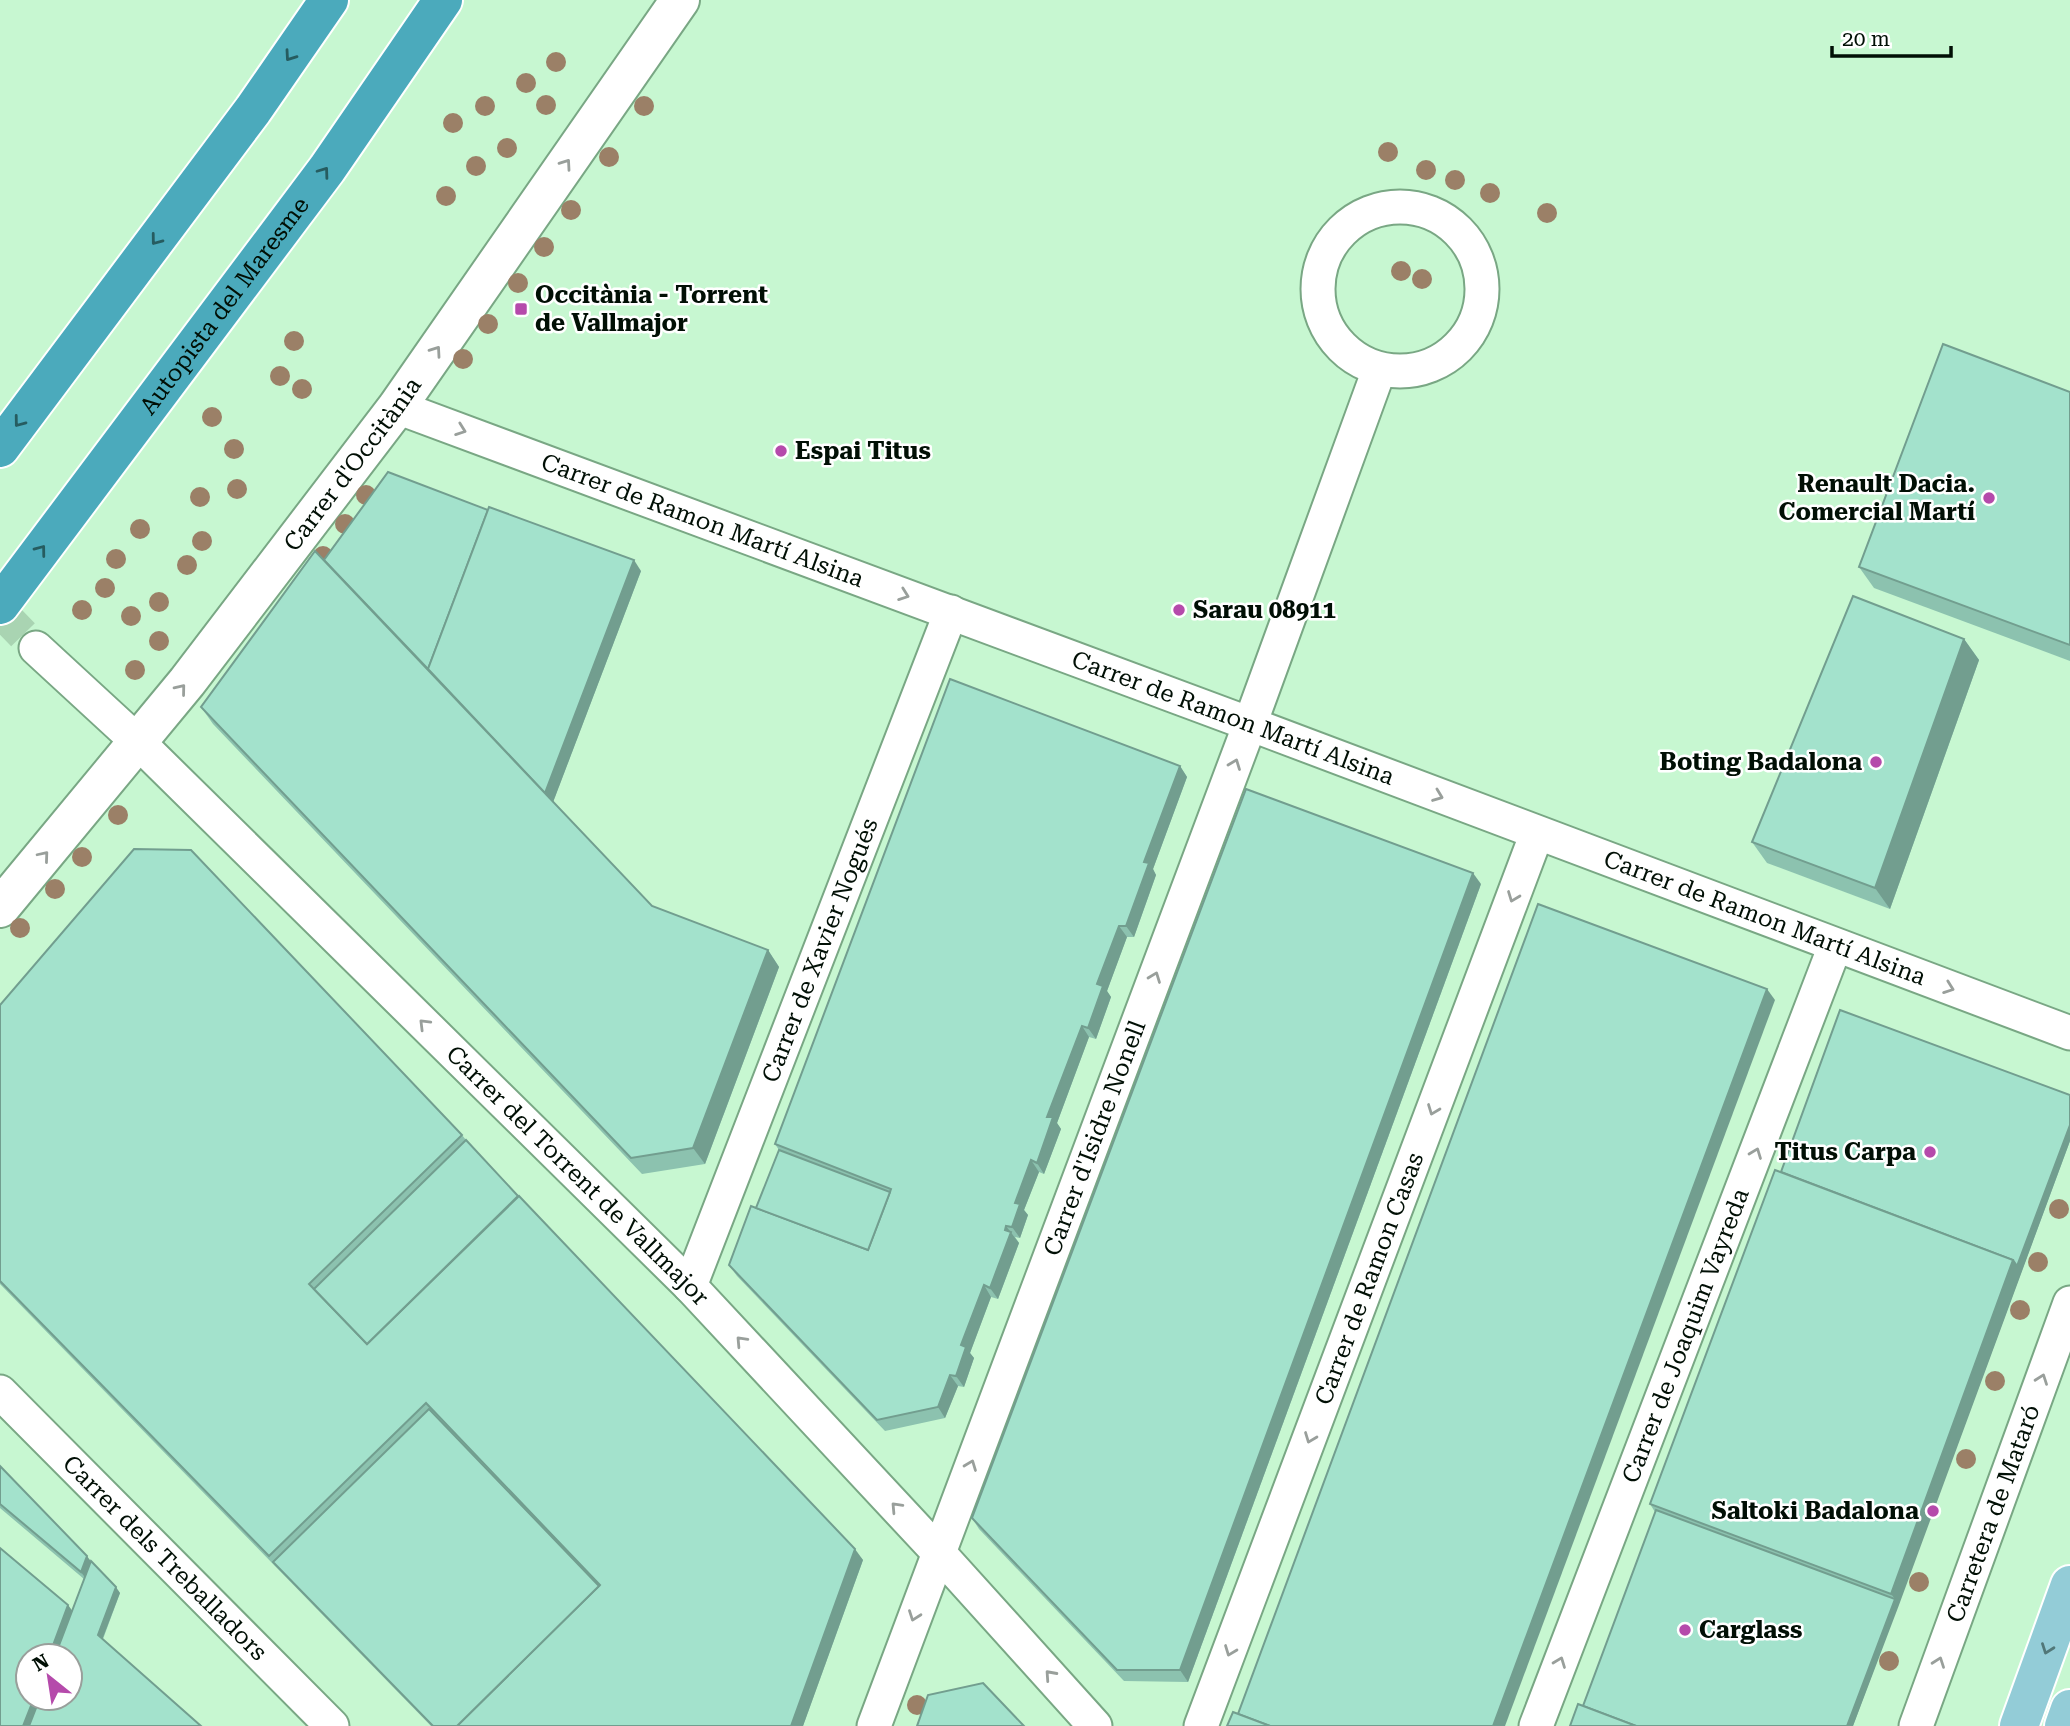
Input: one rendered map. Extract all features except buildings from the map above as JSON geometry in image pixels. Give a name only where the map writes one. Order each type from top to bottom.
[{"type":"highway","points":[[0,448],[253,110],[329,0]]},
{"type":"highway","name":"Autopista del Maresme","points":[[0,605],[327,169],[443,0]]},
{"type":"main road","points":[[2019,1726],[2070,1585]]},
{"type":"main road","points":[[2064,1726],[2070,1709]]},
{"type":"street","name":"Carrer d'Occitània","points":[[0,908],[196,671],[397,407],[680,0]]},
{"type":"street","points":[[1404,206],[1438,215],[1465,236],[1481,267],[1483,301],[1471,334],[1446,358],[1414,371],[1379,370],[1348,354],[1326,328],[1317,294],[1322,260],[1341,231],[1370,212],[1404,206]]},
{"type":"street","name":"Carrer d'Isidre Nonell","points":[[874,1726],[1250,723],[1379,370]]},
{"type":"street","name":"Carrer de Ramon Martí Alsina","points":[[397,407],[1250,723],[2070,1033]]},
{"type":"street","name":"Carrer de Xavier Nogués","points":[[690,1286],[951,612]]},
{"type":"street","name":"Carrer del Torrent de Vallmajor","points":[[36,648],[138,742],[690,1286],[1096,1726]]},
{"type":"street","name":"Carrer de Ramon Casas","points":[[1202,1726],[1537,833]]},
{"type":"street","name":"Carrer de Joaquim Vayreda","points":[[1536,1726],[1835,946]]},
{"type":"street","name":"Carretera de Mataró","points":[[1916,1726],[2070,1303]]},
{"type":"street","name":"Carrer dels Treballadors","points":[[0,1392],[332,1726]]},
{"type":"tunnel","points":[[0,611],[36,648]]},
{"type":"place","name":"Occitània - Torrent de Vallmajor","points":[[521,309]]},
{"type":"place","name":"Espai Titus","points":[[781,451]]},
{"type":"place","name":"Renault Dacia. Comercial Martí","points":[[1989,498]]},
{"type":"place","name":"Sarau 08911","points":[[1179,610]]},
{"type":"place","name":"Boting Badalona","points":[[1876,762]]},
{"type":"place","name":"Titus Carpa","points":[[1930,1152]]},
{"type":"place","name":"Saltoki Badalona","points":[[1933,1511]]},
{"type":"place","name":"Carglass","points":[[1685,1630]]}]
